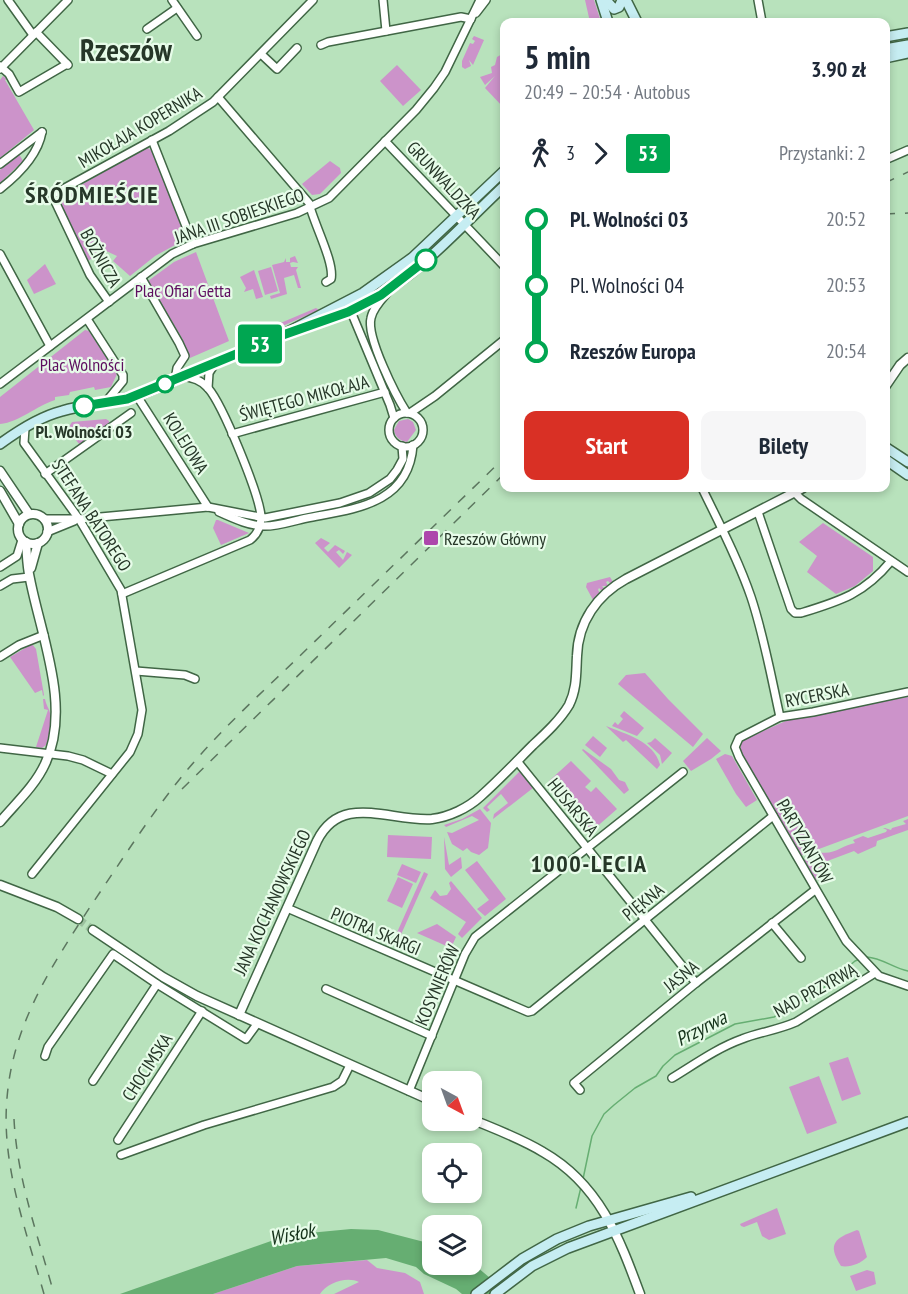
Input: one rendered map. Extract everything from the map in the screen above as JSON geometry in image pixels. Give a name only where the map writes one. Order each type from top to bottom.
[{"type":"main road","points":[[600,0],[607,18]]},
{"type":"main road","points":[[606,0],[614,9],[619,7],[624,0],[635,18]]},
{"type":"main road","points":[[890,36],[908,33]]},
{"type":"main road","points":[[890,48],[908,45]]},
{"type":"main road","points":[[890,57],[908,53]]},
{"type":"main road","points":[[280,336],[363,293],[412,258],[500,175]]},
{"type":"main road","points":[[0,444],[44,417],[64,410],[137,396],[280,336],[351,310],[392,287],[412,272],[500,190]]},
{"type":"main road","points":[[890,450],[908,462]]},
{"type":"main road","points":[[890,462],[908,475]]},
{"type":"main road","points":[[495,1294],[513,1279],[546,1258],[748,1180],[908,1122]]},
{"type":"main road","points":[[476,1294],[506,1270],[557,1239],[589,1226],[748,1180]]},
{"type":"street","points":[[8,0],[34,34],[67,64],[19,92],[9,74],[0,67],[34,34],[68,0]]},
{"type":"street","points":[[172,0],[197,36]]},
{"type":"street","name":"MIKOŁAJA KOPERNIKA","points":[[52,195],[188,119],[218,97],[313,0]]},
{"type":"street","points":[[383,0],[386,31]]},
{"type":"street","name":"JANA III SOBIESKIEGO","points":[[0,384],[166,258],[193,244],[310,208],[329,198],[437,85],[480,0]]},
{"type":"street","name":"JANA III SOBIESKIEGO","points":[[473,17],[486,0]]},
{"type":"street","points":[[758,0],[761,18]]},
{"type":"street","points":[[147,29],[177,8]]},
{"type":"street","points":[[321,45],[461,17],[473,17]]},
{"type":"street","points":[[261,54],[277,69],[297,48]]},
{"type":"street","points":[[218,97],[306,198],[333,269],[331,279],[326,282]]},
{"type":"street","points":[[0,164],[42,132],[40,141],[30,159],[0,189]]},
{"type":"street","points":[[152,140],[193,244]]},
{"type":"street","name":"GRUNWALDZKA","points":[[385,141],[500,262]]},
{"type":"street","points":[[890,158],[908,150]]},
{"type":"street","name":"BOŻNICZA","points":[[52,195],[54,204],[90,275],[109,302]]},
{"type":"street","points":[[0,254],[50,346]]},
{"type":"street","points":[[122,594],[250,540],[257,534],[261,517],[232,434],[208,388],[199,380],[179,378],[177,368],[184,359],[179,343],[141,277]]},
{"type":"street","points":[[392,287],[373,313],[370,331],[399,401],[408,413],[419,419],[422,425],[423,432],[420,440],[413,445],[402,446],[390,435],[390,427],[394,418],[408,413],[435,396],[500,343]]},
{"type":"street","points":[[363,293],[352,304],[351,310],[394,418]]},
{"type":"street","points":[[87,319],[123,375],[123,381],[104,404]]},
{"type":"street","points":[[890,380],[908,358]]},
{"type":"street","points":[[208,388],[209,373],[216,363]]},
{"type":"street","name":"ŚWIĘTEGO MIKOŁAJA","points":[[232,434],[385,392]]},
{"type":"street","name":"KOLEJOWA","points":[[137,396],[208,507]]},
{"type":"street","points":[[419,419],[435,396]]},
{"type":"street","points":[[45,474],[131,412]]},
{"type":"street","name":"STEFANA BATOREGO","points":[[25,428],[24,442],[45,474],[80,519],[122,594],[142,710],[141,725],[130,752],[32,874]]},
{"type":"street","points":[[208,507],[245,523],[260,526],[272,526],[350,511],[380,498],[396,487],[411,463],[413,445]]},
{"type":"street","points":[[44,519],[80,519],[208,507],[270,517],[340,503],[369,493],[390,479],[403,459],[402,446]]},
{"type":"street","points":[[0,471],[28,514]]},
{"type":"street","points":[[0,491],[19,524]]},
{"type":"street","points":[[704,492],[744,577],[758,621],[780,717]]},
{"type":"street","points":[[795,493],[908,572]]},
{"type":"street","name":"JANA KOCHANOWSKIEGO","points":[[238,1015],[322,831],[334,819],[346,814],[362,812],[433,819],[446,816],[478,799],[555,723],[571,702],[575,691],[580,635],[591,611],[601,597],[626,579],[795,493]]},
{"type":"street","points":[[758,512],[791,609],[795,613],[850,597],[884,570],[891,561]]},
{"type":"street","points":[[0,822],[33,782],[48,758],[55,734],[56,705],[44,634],[23,543],[18,532],[22,518],[28,514],[39,515],[48,525],[44,539],[38,543],[23,543]]},
{"type":"street","points":[[47,532],[80,519]]},
{"type":"street","points":[[0,567],[17,556],[23,543]]},
{"type":"street","points":[[29,577],[38,543]]},
{"type":"street","points":[[0,586],[17,577],[29,577]]},
{"type":"street","points":[[0,657],[19,645],[44,634]]},
{"type":"street","points":[[136,671],[185,675],[195,680]]},
{"type":"street","name":"RYCERSKA","points":[[736,741],[743,735],[780,717],[908,692]]},
{"type":"street","name":"PARTYZANTÓW","points":[[736,741],[735,747],[739,757],[840,933],[873,971]]},
{"type":"street","points":[[0,748],[48,758],[83,760],[112,774]]},
{"type":"street","name":"HUSARSKA","points":[[517,761],[696,983]]},
{"type":"street","name":"KOSYNIERÓW","points":[[409,1091],[465,954],[475,937],[682,772]]},
{"type":"street","name":"PIĘKNA","points":[[532,1011],[773,816]]},
{"type":"street","points":[[0,885],[44,902],[78,919]]},
{"type":"street","name":"JASNA","points":[[579,1090],[574,1083],[815,890]]},
{"type":"street","name":"PIOTRA SKARGI","points":[[287,908],[522,1011],[532,1011]]},
{"type":"street","points":[[772,923],[801,958]]},
{"type":"street","points":[[93,930],[181,988],[422,1097]]},
{"type":"street","points":[[45,1056],[48,1047],[113,954],[246,1039],[257,1024]]},
{"type":"street","points":[[873,971],[890,981],[908,986]]},
{"type":"street","name":"NAD PRZYRWĄ","points":[[672,1078],[719,1049],[742,1039],[796,1022],[873,971]]},
{"type":"street","points":[[93,1081],[157,984]]},
{"type":"street","points":[[326,989],[432,1036]]},
{"type":"street","name":"CHOCIMSKA","points":[[118,1140],[202,1011]]},
{"type":"street","points":[[121,1155],[204,1125],[333,1087],[342,1081],[350,1065]]},
{"type":"street","points":[[482,1124],[541,1150],[576,1176],[594,1196],[616,1231],[640,1294]]},
{"type":"green space","points":[[585,0],[594,0],[600,18],[589,18]]},
{"type":"green space","points":[[474,36],[484,40],[473,65],[469,60],[471,66],[465,69],[462,67],[462,61],[470,43],[473,44],[475,41],[472,39]]},
{"type":"green space","points":[[500,55],[500,104],[485,88],[495,76],[485,85],[480,77],[492,73],[491,67],[495,65],[497,57]]},
{"type":"green space","points":[[397,65],[421,90],[403,106],[380,81]]},
{"type":"green space","points":[[3,76],[7,79],[5,80],[34,130],[0,158],[0,80]]},
{"type":"green space","name":"Plac Ofiar Getta","points":[[148,148],[152,151],[186,239],[155,256],[130,276],[113,261],[117,256],[104,250],[88,261],[59,201],[62,196]]},
{"type":"green space","points":[[19,154],[23,161],[0,183],[0,170]]},
{"type":"green space","points":[[330,161],[340,168],[341,173],[320,194],[312,195],[302,184]]},
{"type":"green space","name":"Plac Ofiar Getta","points":[[196,252],[229,341],[186,360],[181,342],[183,340],[148,281],[174,262]]},
{"type":"green space","points":[[295,256],[298,263],[290,263],[291,267],[298,267],[296,270],[301,288],[298,288],[294,275],[284,278],[287,294],[271,299],[270,296],[280,293],[272,265],[284,262],[286,258],[286,262],[290,262],[290,258]]},
{"type":"green space","points":[[45,264],[56,284],[34,294],[27,280]]},
{"type":"green space","points":[[271,267],[278,291],[265,295],[258,271]]},
{"type":"green space","points":[[254,270],[263,297],[256,299],[253,289],[244,292],[246,288],[240,277]]},
{"type":"green space","points":[[316,308],[319,310],[253,339],[252,335]]},
{"type":"green space","name":"Plac Wolności","points":[[85,330],[89,331],[117,374],[111,387],[95,390],[94,387],[55,397],[55,400],[14,420],[0,424],[0,397]]},
{"type":"green space","points":[[106,419],[109,421],[109,426],[101,431],[93,428],[82,436],[84,441],[81,446],[67,430],[72,422]]},
{"type":"green space","points":[[408,419],[413,422],[416,430],[407,442],[398,438],[394,430],[399,421]]},
{"type":"green space","points":[[216,520],[249,533],[221,545],[213,528]]},
{"type":"green space","points":[[823,523],[873,557],[873,571],[855,586],[836,594],[807,572],[817,556],[799,542]]},
{"type":"green space","points":[[321,538],[330,543],[324,548],[328,552],[335,545],[345,551],[343,554],[339,550],[336,552],[343,560],[347,552],[352,555],[339,568],[315,543]]},
{"type":"green space","points":[[610,577],[613,582],[611,584],[606,582],[608,586],[602,586],[605,589],[602,591],[599,588],[600,593],[593,600],[586,587],[587,583]]},
{"type":"green space","points":[[32,644],[36,649],[43,696],[42,690],[35,693],[10,657]]},
{"type":"green space","points":[[645,673],[703,734],[693,747],[618,684],[626,675]]},
{"type":"green space","points":[[908,697],[908,816],[800,856],[741,754],[740,743],[788,720]]},
{"type":"green space","points":[[43,699],[50,711],[51,721],[46,745],[42,748],[36,747],[48,710],[44,709]]},
{"type":"green space","points":[[624,711],[644,728],[637,736],[612,726],[615,722],[618,725],[623,719],[620,716]]},
{"type":"green space","points":[[606,726],[639,740],[652,750],[660,765],[657,769],[626,740],[623,742]]},
{"type":"green space","points":[[593,736],[607,748],[600,757],[585,745]]},
{"type":"green space","points":[[655,738],[672,753],[662,764],[660,755],[647,743]]},
{"type":"green space","points":[[707,738],[721,751],[691,771],[683,761]]},
{"type":"green space","points":[[583,749],[611,769],[619,780],[625,782],[629,790],[624,794]]},
{"type":"green space","points":[[725,754],[732,756],[757,800],[746,807],[716,759]]},
{"type":"green space","points":[[571,761],[591,781],[585,787],[591,792],[596,787],[617,809],[593,830],[584,826],[591,820],[559,780],[550,785],[549,781]]},
{"type":"green space","points":[[520,771],[533,788],[493,819],[494,814],[508,803],[501,794],[487,807],[490,810],[487,812],[483,808]]},
{"type":"green space","points":[[480,809],[491,823],[488,848],[479,855],[467,848],[463,851],[452,844],[447,832],[452,833],[479,820],[472,816],[446,827],[444,825],[462,819]]},
{"type":"green space","points":[[908,819],[908,830],[877,841],[876,846],[858,854],[854,851],[822,863],[825,878],[821,881],[815,879],[804,860],[810,857],[815,861],[819,852],[833,851],[855,843],[853,840],[863,836],[868,838],[886,832],[887,830],[883,828],[891,830],[906,824],[903,821]]},
{"type":"green space","points":[[388,835],[432,837],[431,859],[387,857]]},
{"type":"green space","points":[[444,837],[449,865],[461,857],[462,868],[451,877],[445,869]]},
{"type":"green space","points":[[477,861],[506,899],[485,916],[477,909],[489,900],[465,870]]},
{"type":"green space","points":[[402,864],[421,872],[416,883],[397,875]]},
{"type":"green space","points":[[424,872],[428,874],[399,939],[395,937]]},
{"type":"green space","points":[[398,877],[413,884],[402,908],[387,901]]},
{"type":"green space","points":[[451,881],[482,918],[462,938],[458,934],[466,922],[430,898],[435,890],[440,896],[447,895],[451,889],[449,883]]},
{"type":"green space","points":[[437,924],[456,937],[451,948],[417,933]]},
{"type":"green space","points":[[848,1057],[861,1094],[842,1101],[829,1063]]},
{"type":"green space","points":[[819,1076],[837,1123],[807,1134],[789,1087]]},
{"type":"green space","points":[[777,1208],[786,1234],[769,1240],[762,1236],[757,1222],[744,1227],[740,1224]]},
{"type":"green space","points":[[857,1230],[867,1257],[855,1264],[841,1266],[834,1252],[836,1242]]},
{"type":"green space","points":[[367,1260],[377,1268],[405,1273],[420,1282],[424,1294],[334,1294],[359,1282],[344,1280],[333,1283],[320,1294],[213,1294],[297,1266]]},
{"type":"green space","points":[[867,1270],[874,1272],[876,1284],[856,1291],[850,1276]]},
{"type":"shaded area","points":[[351,1229],[378,1230],[422,1241],[422,1272],[416,1267],[386,1258],[297,1266],[213,1294],[120,1294],[288,1235]]},
{"type":"shaded area","points":[[482,1271],[505,1294],[462,1294],[426,1275],[482,1275]]},
{"type":"waterway","name":"Przyrwa","points":[[867,957],[908,971]]},
{"type":"waterway","name":"Przyrwa","points":[[583,1179],[592,1136],[604,1114],[635,1088],[656,1076],[675,1055],[735,1024],[774,1017],[826,986],[860,959]]},
{"type":"waterway","name":"Przyrwa","points":[[576,1208],[581,1187]]},
{"type":"tunnel","points":[[78,919],[93,930]]},
{"type":"railway","points":[[890,181],[908,172]]},
{"type":"railway","points":[[890,214],[908,213]]},
{"type":"railway","points":[[44,1294],[16,1197],[6,1123],[7,1098],[17,1045],[48,974],[138,836],[175,785],[202,753],[500,462]]},
{"type":"railway","points":[[182,789],[500,478]]},
{"type":"railway","points":[[14,1119],[19,1164],[54,1294]]},
{"type":"bus line","name":"53","points":[[84,406],[127,399],[280,336],[339,316],[381,295],[426,260]]},
{"type":"place","name":"Pl. Wolności 03","points":[[84,406]]},
{"type":"place","name":"Rzeszów Główny","points":[[431,538]]},
{"type":"district","name":"Rzeszów","points":[[126,49]]},
{"type":"district","name":"ŚRÓDMIEŚCIE","points":[[92,194]]},
{"type":"district","name":"1000-LECIA","points":[[589,863]]},
{"type":"water label","name":"Wisłok","points":[[292,1234]]}]
